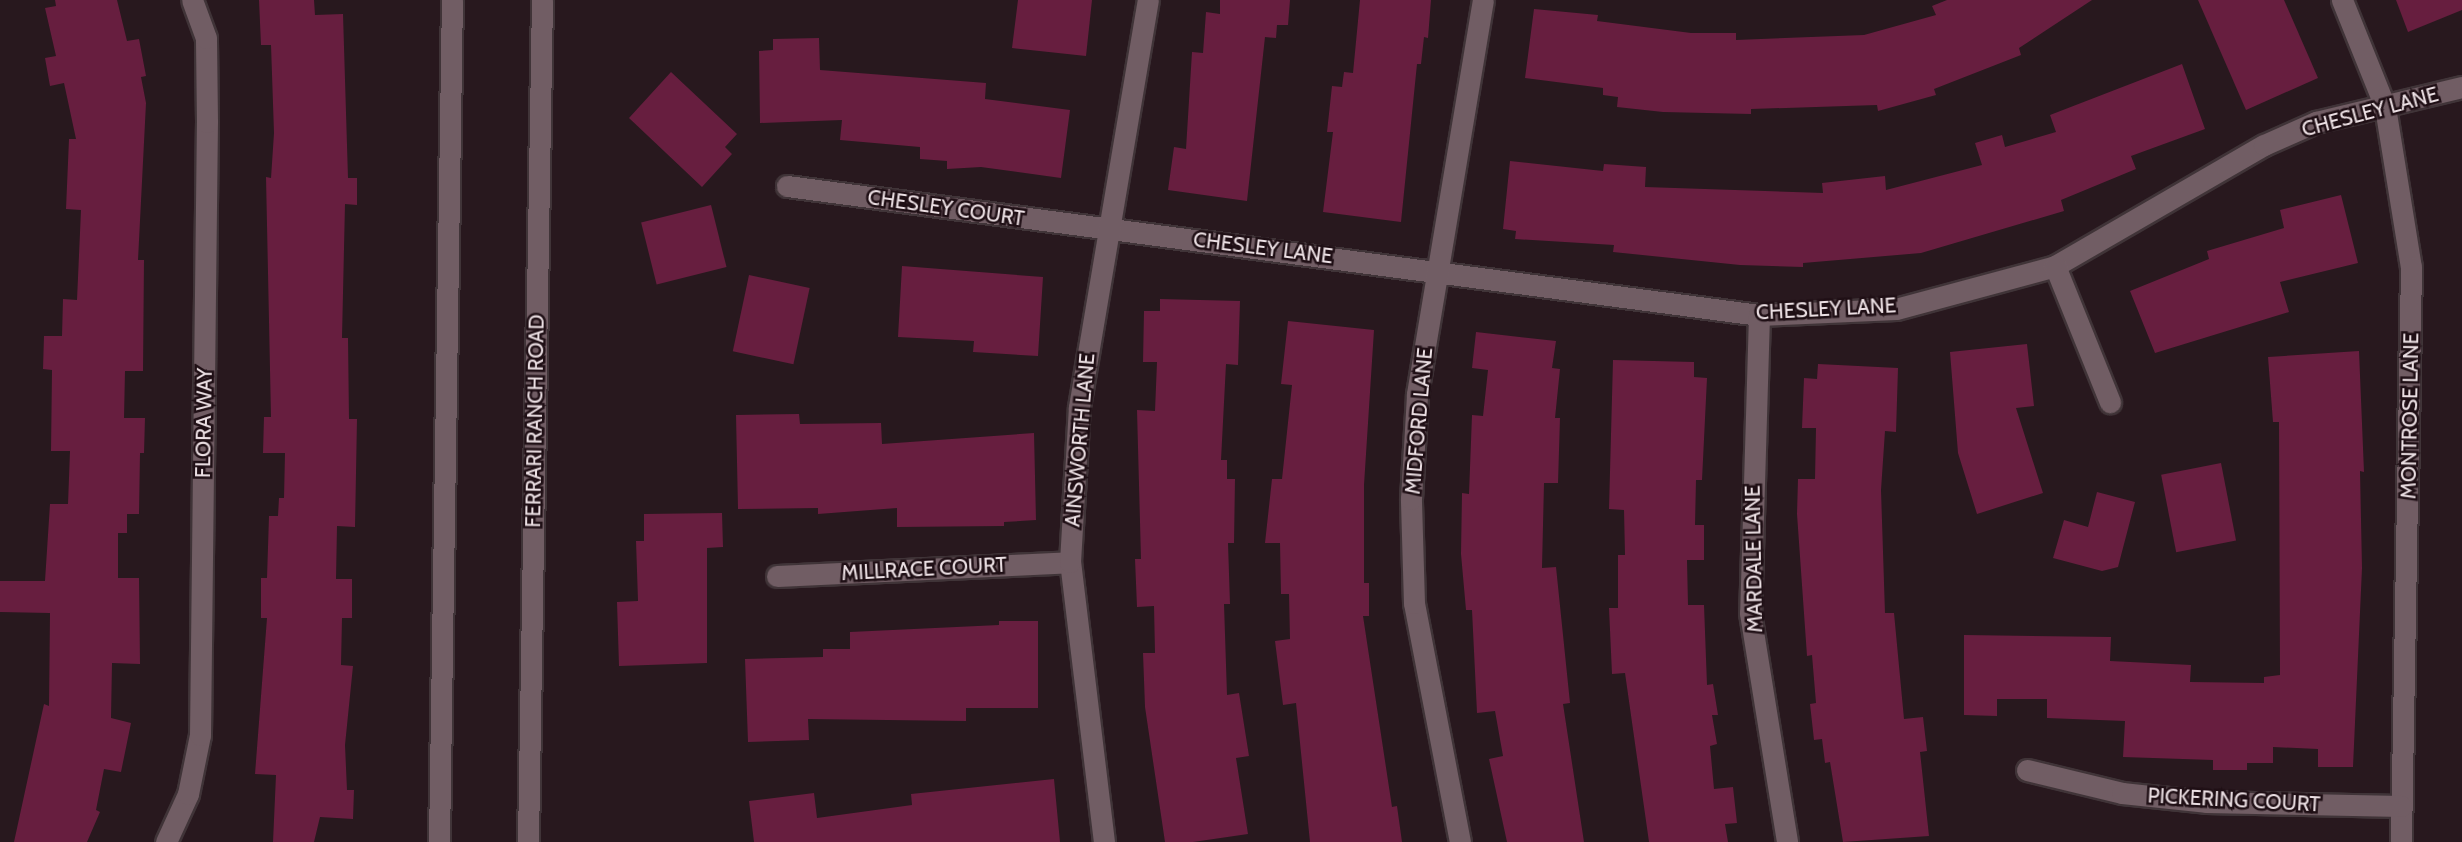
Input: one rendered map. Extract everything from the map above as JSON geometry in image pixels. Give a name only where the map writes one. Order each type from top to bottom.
[{"type":"street","name":"FLORA WAY","points":[[166,842],[188,794],[200,735],[207,110],[206,38],[192,0]]},
{"type":"street","points":[[439,842],[453,0]]},
{"type":"street","name":"FERRARI RANCH ROAD","points":[[528,842],[542,0]]},
{"type":"street","name":"AINSWORTH LANE","points":[[1104,842],[1070,562],[1079,407],[1106,229],[1148,0]]},
{"type":"street","name":"MIDFORD LANE","points":[[1461,842],[1415,603],[1411,499],[1416,421],[1436,269],[1483,0]]},
{"type":"street","name":"MONTROSE LANE","points":[[2342,0],[2385,107],[2411,267],[2401,842]]},
{"type":"street","name":"CHESLEY LANE","points":[[1106,229],[1436,269],[1759,315],[1896,309],[2055,266],[2264,145],[2316,122],[2462,87]]},
{"type":"street","name":"CHESLEY COURT","points":[[787,186],[1106,229]]},
{"type":"street","points":[[2055,266],[2110,402]]},
{"type":"street","name":"MARDALE LANE","points":[[1759,315],[1750,613],[1787,842]]},
{"type":"street","name":"MILLRACE COURT","points":[[777,576],[1070,562]]},
{"type":"street","name":"PICKERING COURT","points":[[2027,770],[2122,793],[2206,802],[2401,806]]},
{"type":"building","points":[[55,0],[117,0],[127,41],[139,39],[146,76],[141,77],[146,103],[138,260],[144,260],[143,371],[125,371],[124,418],[145,418],[144,453],[140,453],[139,514],[127,514],[127,533],[118,533],[118,578],[139,578],[140,664],[112,663],[111,718],[131,723],[121,772],[104,769],[96,810],[100,812],[87,842],[14,842],[44,704],[49,706],[50,613],[0,612],[0,581],[45,581],[50,504],[68,504],[70,451],[51,451],[52,370],[43,369],[44,336],[62,336],[63,299],[77,300],[81,210],[66,209],[69,139],[76,139],[64,83],[50,86],[45,58],[56,56],[45,8],[56,6]]},
{"type":"building","points":[[259,0],[314,0],[315,15],[343,14],[348,178],[357,178],[357,205],[345,204],[342,338],[348,338],[349,419],[357,419],[355,527],[337,526],[336,579],[352,579],[352,618],[342,618],[341,665],[353,666],[345,745],[347,790],[354,790],[353,819],[320,817],[314,842],[273,842],[276,775],[255,774],[267,618],[261,618],[261,578],[267,578],[269,516],[278,516],[279,498],[284,498],[285,453],[263,453],[264,417],[271,417],[266,177],[271,178],[274,133],[271,45],[261,45]]},
{"type":"building","points":[[1018,0],[1092,0],[1086,56],[1012,48]]},
{"type":"building","points":[[1220,0],[1290,0],[1288,25],[1277,25],[1276,38],[1265,37],[1247,201],[1168,190],[1174,147],[1186,149],[1192,52],[1203,53],[1206,12],[1220,14]]},
{"type":"building","points":[[1360,0],[1431,0],[1428,38],[1424,37],[1421,64],[1417,64],[1401,222],[1323,212],[1333,132],[1327,132],[1332,86],[1342,87],[1344,72],[1353,73]]},
{"type":"building","points":[[1947,0],[2092,0],[2019,48],[2021,55],[1934,89],[1936,95],[1878,111],[1877,105],[1751,109],[1751,114],[1663,112],[1617,107],[1618,97],[1603,95],[1603,88],[1525,78],[1534,9],[1598,15],[1597,21],[1691,33],[1736,33],[1736,40],[1864,35],[1936,15],[1932,6]]},
{"type":"building","points":[[2198,0],[2284,0],[2318,78],[2246,110]]},
{"type":"building","points":[[2396,0],[2462,0],[2462,10],[2408,32]]},
{"type":"building","points":[[819,38],[820,70],[986,83],[985,99],[1070,110],[1061,178],[981,167],[947,169],[947,161],[920,159],[920,147],[840,140],[842,120],[760,123],[759,51],[773,50],[773,39]]},
{"type":"building","points":[[2182,64],[2205,129],[2131,156],[2136,169],[2061,200],[2064,211],[1921,253],[1803,263],[1803,267],[1740,265],[1613,252],[1614,245],[1515,239],[1516,231],[1503,229],[1510,161],[1603,171],[1604,164],[1646,167],[1645,187],[1823,193],[1822,183],[1885,176],[1886,190],[1982,165],[1975,143],[2002,135],[2005,147],[2056,132],[2050,115]]},
{"type":"building","points":[[671,72],[737,134],[725,147],[732,154],[702,187],[629,118]]},
{"type":"building","points":[[2341,195],[2358,263],[2280,282],[2289,312],[2155,353],[2130,291],[2209,259],[2207,251],[2284,228],[2280,210]]},
{"type":"building","points":[[711,205],[726,267],[657,285],[641,222]]},
{"type":"building","points":[[902,266],[1043,277],[1038,356],[973,352],[974,341],[898,337]]},
{"type":"building","points":[[749,275],[810,288],[793,364],[733,351]]},
{"type":"building","points":[[1160,299],[1240,301],[1238,365],[1226,364],[1221,460],[1227,460],[1227,479],[1235,479],[1234,543],[1228,543],[1230,604],[1224,604],[1227,695],[1239,693],[1249,756],[1236,758],[1248,834],[1193,842],[1165,842],[1145,707],[1143,653],[1155,653],[1154,606],[1137,607],[1135,559],[1141,559],[1137,410],[1155,411],[1157,362],[1143,362],[1144,311],[1160,311]]},
{"type":"building","points":[[1288,321],[1374,330],[1364,485],[1364,583],[1369,583],[1369,616],[1363,616],[1392,807],[1397,806],[1402,842],[1310,842],[1296,703],[1283,705],[1275,641],[1290,639],[1289,594],[1281,594],[1280,543],[1265,543],[1272,479],[1282,479],[1292,385],[1281,384]]},
{"type":"building","points":[[1476,332],[1556,341],[1552,368],[1560,369],[1555,418],[1560,418],[1558,483],[1544,483],[1542,568],[1556,567],[1570,703],[1563,704],[1584,842],[1507,842],[1489,759],[1503,756],[1495,711],[1477,713],[1472,610],[1466,610],[1461,554],[1462,493],[1469,494],[1472,415],[1483,416],[1488,370],[1472,368]]},
{"type":"building","points":[[2027,344],[2034,406],[2016,408],[2043,493],[1977,514],[1958,453],[1950,352]]},
{"type":"building","points":[[2359,351],[2364,472],[2360,471],[2362,568],[2353,767],[2318,767],[2318,749],[2273,747],[2273,763],[2247,763],[2247,770],[2213,770],[2213,760],[2123,757],[2125,721],[2047,718],[2047,699],[1997,699],[1997,716],[1964,715],[1964,635],[2111,637],[2110,661],[2191,665],[2190,682],[2264,683],[2264,677],[2280,675],[2279,422],[2273,422],[2268,357]]},
{"type":"building","points":[[1613,360],[1694,362],[1694,377],[1707,378],[1702,480],[1696,480],[1695,525],[1704,525],[1704,560],[1687,560],[1688,605],[1704,605],[1707,685],[1713,684],[1718,715],[1712,715],[1717,744],[1710,746],[1714,789],[1733,787],[1737,823],[1725,824],[1728,842],[1649,842],[1625,673],[1612,674],[1609,608],[1618,608],[1618,555],[1625,555],[1624,510],[1609,509]]},
{"type":"building","points":[[1818,364],[1898,368],[1896,432],[1885,431],[1881,490],[1885,613],[1894,613],[1904,719],[1923,717],[1927,751],[1920,752],[1929,836],[1843,842],[1830,762],[1825,763],[1822,739],[1814,740],[1810,704],[1816,703],[1812,655],[1807,656],[1797,514],[1798,479],[1815,479],[1816,428],[1802,428],[1804,378],[1817,379]]},
{"type":"building","points":[[799,414],[800,424],[881,423],[882,444],[1034,433],[1036,520],[1004,522],[1004,526],[897,527],[897,508],[818,514],[818,508],[738,509],[736,415]]},
{"type":"building","points":[[2221,463],[2236,541],[2176,552],[2161,475]]},
{"type":"building","points":[[2097,492],[2135,502],[2118,567],[2102,571],[2053,558],[2064,520],[2088,527]]},
{"type":"building","points":[[722,513],[723,547],[707,548],[707,663],[619,666],[617,602],[638,601],[636,541],[644,541],[644,514]]},
{"type":"building","points":[[999,621],[1038,621],[1038,708],[966,708],[966,721],[808,719],[809,740],[748,742],[745,659],[823,657],[823,649],[850,649],[850,632],[999,625]]},
{"type":"building","points":[[1054,779],[1060,842],[754,842],[749,801],[814,793],[817,818],[912,805],[911,794]]}]
